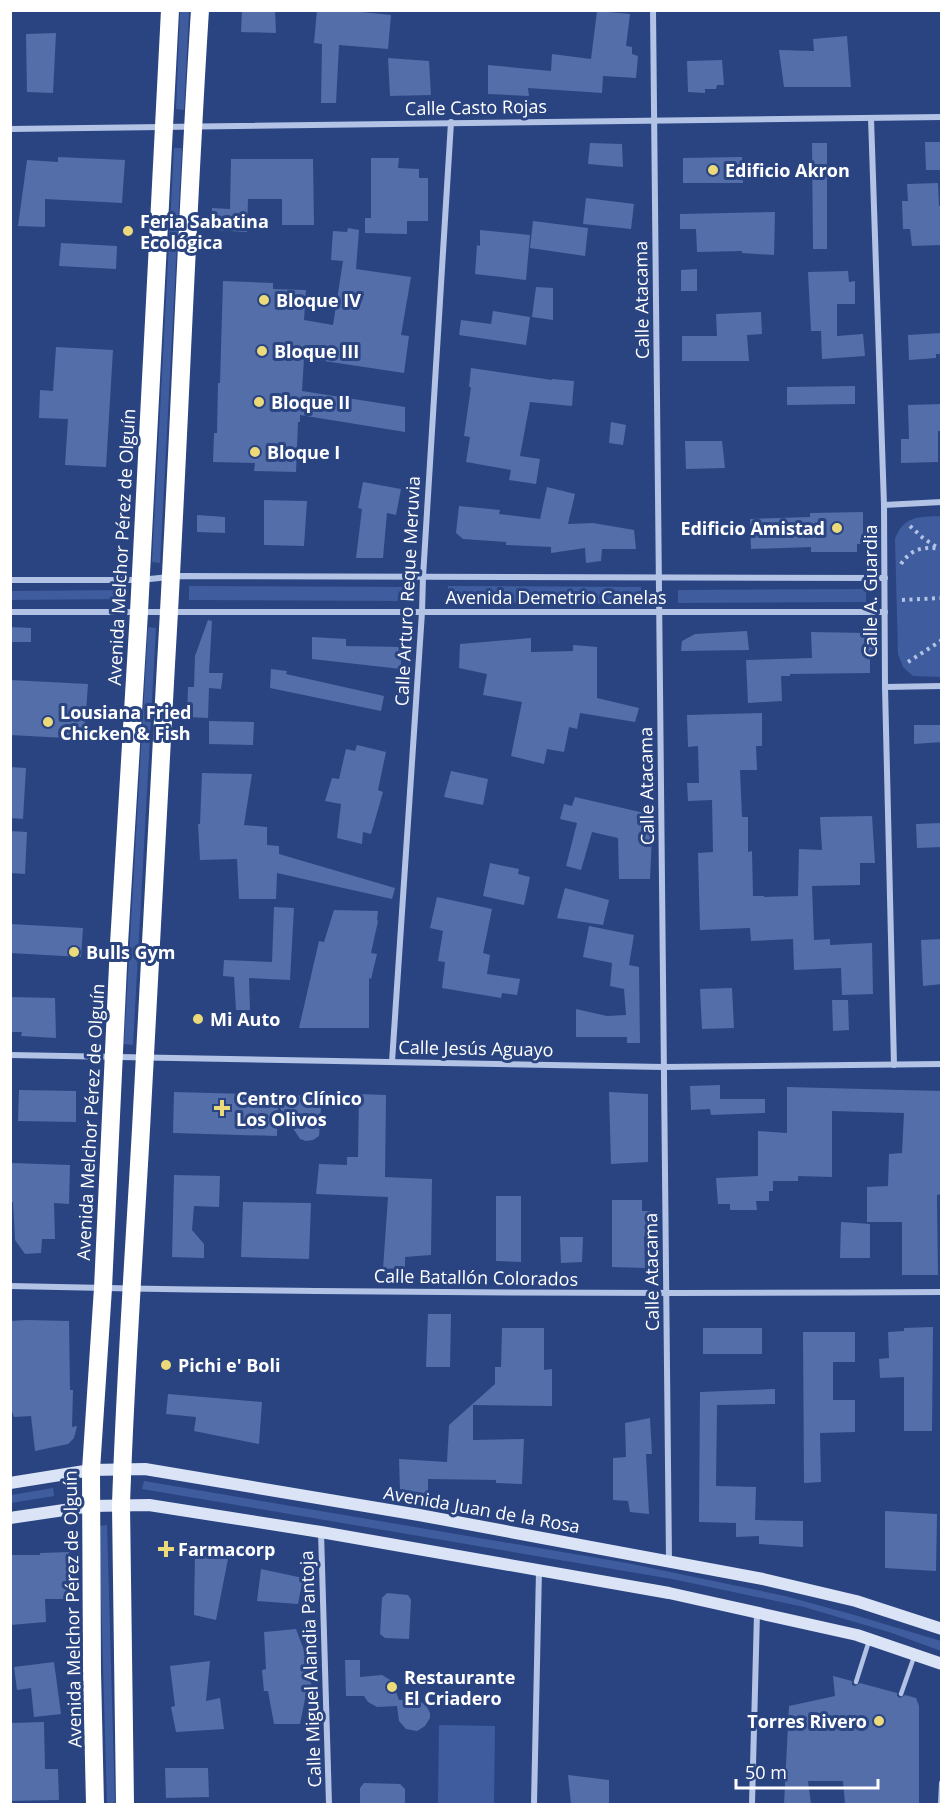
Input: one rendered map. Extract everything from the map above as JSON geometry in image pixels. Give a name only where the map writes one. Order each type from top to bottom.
[{"type":"highway","name":"Avenida Melchor Pérez de Olguín","points":[[96,1804],[92,1671],[91,1470],[103,1288],[170,10]]},
{"type":"highway","points":[[125,1804],[122,1469],[200,10]]},
{"type":"main road","name":"Avenida Juan de la Rosa","points":[[10,1483],[91,1470],[144,1469],[419,1515],[763,1579],[856,1601],[942,1629]]},
{"type":"main road","points":[[10,1518],[91,1506],[149,1505],[539,1569],[669,1593],[870,1640],[942,1664]]},
{"type":"street","name":"Calle Atacama","points":[[653,10],[669,1561]]},
{"type":"street","name":"Calle Casto Rojas","points":[[10,129],[942,117]]},
{"type":"street","name":"Calle A. Guardia","points":[[871,118],[884,505],[885,687],[894,1065]]},
{"type":"street","name":"Calle Arturo Reque Meruvia","points":[[392,1062],[451,122]]},
{"type":"street","points":[[884,505],[942,502]]},
{"type":"street","name":"Avenida Demetrio Canelas","points":[[10,580],[140,580],[171,577],[885,579]]},
{"type":"street","name":"Avenida Demetrio Canelas","points":[[10,612],[885,612]]},
{"type":"street","points":[[885,687],[942,686]]},
{"type":"street","name":"Calle Jesús Aguayo","points":[[10,1055],[664,1067],[942,1064]]},
{"type":"street","name":"Calle Batallón Colorados","points":[[10,1286],[666,1294],[942,1292]]},
{"type":"street","name":"Calle Miguel Alandia Pantoja","points":[[321,1533],[330,1804]]},
{"type":"street","points":[[534,1804],[539,1569]]},
{"type":"street","points":[[752,1804],[757,1612]]},
{"type":"street","points":[[941,1804],[942,1784]]},
{"type":"lane","points":[[856,1682],[870,1640]]},
{"type":"lane","points":[[901,1694],[915,1655]]},
{"type":"path","points":[[910,526],[923,538],[941,549]]},
{"type":"path","points":[[900,564],[915,549],[928,547],[941,549]]},
{"type":"path","points":[[902,600],[942,598]]},
{"type":"path","points":[[908,662],[942,640]]},
{"type":"shaded area","points":[[180,11],[189,11],[184,110],[176,109]]},
{"type":"shaded area","points":[[174,148],[182,148],[160,563],[152,562]]},
{"type":"shaded area","points":[[941,516],[941,677],[913,676],[903,667],[898,654],[895,539],[908,521],[919,517]]},
{"type":"shaded area","points":[[189,586],[404,587],[404,601],[189,600]]},
{"type":"shaded area","points":[[448,586],[641,587],[641,604],[448,602]]},
{"type":"shaded area","points":[[866,589],[866,602],[678,603],[678,590]]},
{"type":"shaded area","points":[[125,590],[125,599],[11,600],[11,591]]},
{"type":"shaded area","points":[[148,627],[156,628],[133,1045],[124,1044]]},
{"type":"shaded area","points":[[144,1481],[627,1563],[785,1596],[941,1641],[941,1651],[892,1633],[804,1607],[672,1579],[142,1489]]},
{"type":"shaded area","points":[[53,1488],[54,1496],[11,1503],[11,1495]]},
{"type":"shaded area","points":[[107,1525],[115,1804],[107,1804],[99,1526]]},
{"type":"shaded area","points":[[439,1725],[495,1726],[494,1804],[438,1804]]},
{"type":"building","points":[[242,10],[275,10],[276,33],[241,32]]},
{"type":"building","points":[[317,10],[391,15],[388,49],[339,45],[336,103],[321,103],[322,44],[314,43]]},
{"type":"building","points":[[597,11],[630,14],[626,46],[632,47],[632,54],[638,56],[636,78],[603,76],[602,93],[528,88],[529,96],[488,94],[488,65],[551,71],[552,54],[591,59]]},
{"type":"building","points":[[56,33],[53,93],[27,92],[26,34]]},
{"type":"building","points":[[847,36],[851,87],[784,87],[779,50],[814,51],[813,39]]},
{"type":"building","points":[[388,58],[429,61],[431,95],[390,96]]},
{"type":"building","points":[[722,60],[724,85],[717,85],[716,89],[705,89],[705,93],[688,92],[687,61]]},
{"type":"building","points":[[925,142],[942,142],[942,170],[926,170]]},
{"type":"building","points":[[590,143],[622,144],[623,167],[588,164]]},
{"type":"building","points":[[812,143],[827,143],[827,249],[813,249]]},
{"type":"building","points":[[58,157],[125,160],[122,203],[45,199],[45,227],[18,226],[27,160],[58,162]]},
{"type":"building","name":"Edificio Akron","points":[[742,157],[743,183],[683,183],[683,158]]},
{"type":"building","points":[[371,158],[399,158],[398,168],[419,169],[419,178],[428,178],[428,221],[407,221],[407,234],[365,233],[365,218],[371,218]]},
{"type":"building","points":[[231,159],[313,159],[314,225],[282,225],[282,199],[248,199],[247,232],[212,230],[212,208],[230,209]]},
{"type":"building","points":[[938,183],[939,206],[942,206],[942,245],[912,246],[910,229],[903,229],[902,201],[908,201],[907,184]]},
{"type":"building","points":[[586,198],[634,204],[631,229],[583,224]]},
{"type":"building","points":[[775,212],[774,255],[742,253],[742,251],[697,252],[696,229],[680,229],[680,214]]},
{"type":"building","points":[[533,221],[588,228],[585,256],[530,248]]},
{"type":"building","points":[[348,228],[359,230],[356,269],[411,277],[401,335],[409,336],[404,373],[304,358],[302,391],[405,407],[405,432],[300,415],[296,472],[254,471],[255,463],[213,462],[214,433],[217,433],[218,383],[220,383],[223,281],[273,283],[273,289],[306,290],[304,320],[333,325],[343,261],[331,260],[333,231],[347,232]]},
{"type":"building","points":[[480,230],[530,235],[526,280],[475,274],[477,245],[480,246]]},
{"type":"building","points":[[61,243],[117,246],[116,269],[59,266]]},
{"type":"building","points":[[697,269],[697,291],[681,291],[681,270]]},
{"type":"building","points":[[848,271],[849,282],[855,281],[855,304],[837,304],[837,336],[863,334],[865,356],[822,359],[821,331],[811,331],[808,272]]},
{"type":"building","points":[[536,287],[553,288],[553,320],[532,317]]},
{"type":"building","points":[[493,311],[530,317],[526,345],[459,335],[461,320],[491,324]]},
{"type":"building","points":[[761,312],[762,334],[747,335],[749,361],[682,361],[682,336],[717,336],[716,314]]},
{"type":"building","points":[[942,333],[942,354],[936,354],[936,358],[909,360],[908,335]]},
{"type":"building","points":[[56,347],[113,350],[106,467],[65,465],[68,419],[39,418],[40,390],[53,391]]},
{"type":"building","points":[[471,368],[574,381],[572,406],[530,402],[520,456],[540,459],[536,484],[509,480],[511,470],[466,462],[470,437],[464,436],[471,387],[469,387]]},
{"type":"building","points":[[855,386],[855,404],[787,405],[787,387]]},
{"type":"building","points":[[942,404],[942,431],[938,431],[938,462],[901,463],[901,439],[909,439],[908,405]]},
{"type":"building","points":[[611,422],[626,425],[623,445],[609,443]]},
{"type":"building","points":[[685,441],[722,441],[725,468],[686,469]]},
{"type":"building","points":[[363,482],[401,489],[396,515],[387,513],[383,558],[356,558],[362,509],[358,508]]},
{"type":"building","points":[[547,487],[575,494],[568,524],[593,523],[634,530],[636,549],[602,549],[601,561],[586,563],[585,548],[551,553],[551,547],[506,545],[506,542],[463,539],[456,533],[459,506],[500,510],[499,514],[540,519]]},
{"type":"building","points":[[264,500],[307,501],[304,546],[264,545]]},
{"type":"building","points":[[863,512],[863,544],[857,544],[857,552],[811,552],[811,547],[751,549],[750,519],[810,517],[810,513]]},
{"type":"building","points":[[197,515],[225,517],[225,533],[197,532]]},
{"type":"building","points":[[208,620],[212,621],[209,673],[223,673],[221,689],[209,688],[208,718],[187,717],[188,687],[194,687],[195,656]]},
{"type":"building","points":[[10,627],[31,628],[31,642],[10,642]]},
{"type":"building","points":[[747,631],[749,650],[681,651],[682,641],[695,634]]},
{"type":"building","points":[[811,632],[868,633],[871,635],[876,650],[870,650],[870,673],[781,676],[782,701],[748,703],[746,660],[812,658]]},
{"type":"building","points":[[312,637],[346,639],[346,646],[401,647],[401,669],[312,659]]},
{"type":"building","points":[[531,638],[531,652],[573,651],[573,645],[597,647],[597,698],[639,708],[635,722],[580,713],[577,729],[569,727],[564,752],[547,749],[544,764],[511,756],[522,702],[483,695],[487,674],[459,668],[460,644]]},
{"type":"building","points":[[271,669],[384,696],[381,711],[270,688]]},
{"type":"building","name":"Lousiana Fried Chicken & Fish","points":[[10,680],[88,684],[84,739],[10,735]]},
{"type":"building","points":[[762,713],[762,746],[756,746],[757,770],[740,770],[742,817],[748,817],[748,852],[752,851],[753,896],[798,896],[799,849],[822,850],[820,817],[872,816],[875,863],[860,863],[860,885],[812,886],[814,940],[830,939],[830,945],[872,943],[873,994],[842,995],[841,968],[794,970],[793,939],[751,941],[750,928],[700,930],[698,853],[713,852],[712,800],[688,801],[687,783],[699,783],[698,746],[688,747],[687,715]]},
{"type":"building","points":[[209,721],[254,722],[253,745],[209,744]]},
{"type":"building","points":[[914,725],[942,725],[942,742],[914,744]]},
{"type":"building","points":[[357,745],[386,752],[378,790],[383,792],[371,834],[363,832],[362,844],[337,838],[341,804],[325,801],[332,778],[339,779],[346,749],[355,751]]},
{"type":"building","points":[[10,767],[26,768],[23,819],[10,818]]},
{"type":"building","points":[[451,771],[488,779],[483,805],[444,797]]},
{"type":"building","points":[[202,773],[252,774],[244,825],[267,827],[267,845],[279,846],[279,854],[395,888],[392,899],[277,873],[276,899],[239,899],[237,859],[200,860],[198,824],[200,824]]},
{"type":"building","points":[[575,797],[653,815],[650,879],[619,879],[618,838],[592,832],[581,870],[566,866],[577,823],[560,819],[564,804],[572,806]]},
{"type":"building","points":[[942,823],[942,847],[917,848],[916,824]]},
{"type":"building","points":[[10,831],[27,832],[25,874],[10,873]]},
{"type":"building","points":[[490,863],[519,869],[518,874],[530,877],[524,905],[483,896]]},
{"type":"building","points":[[565,888],[609,900],[603,925],[557,918]]},
{"type":"building","points":[[437,897],[492,909],[483,953],[490,955],[487,974],[520,979],[517,995],[502,993],[501,998],[442,988],[445,962],[438,961],[443,931],[430,928]]},
{"type":"building","points":[[274,907],[294,908],[290,980],[249,978],[250,1010],[236,1010],[234,977],[223,976],[224,960],[272,962]]},
{"type":"building","points":[[334,910],[378,911],[371,953],[377,954],[371,979],[369,978],[369,1028],[299,1028],[319,941],[324,942]]},
{"type":"building","points":[[10,924],[83,928],[81,957],[10,953]]},
{"type":"building","points":[[589,926],[634,935],[629,965],[639,967],[640,1043],[627,1043],[627,1037],[576,1037],[576,1009],[607,1016],[626,1015],[624,989],[610,986],[612,963],[583,957]]},
{"type":"building","points":[[942,939],[942,984],[923,986],[921,940]]},
{"type":"building","points":[[732,988],[734,1028],[702,1029],[700,989]]},
{"type":"building","points":[[10,997],[55,998],[56,1038],[21,1036],[22,1032],[10,1032]]},
{"type":"building","points":[[832,1000],[848,1000],[849,1030],[833,1031]]},
{"type":"building","points":[[720,1085],[720,1099],[765,1099],[765,1113],[711,1115],[710,1109],[691,1110],[690,1086]]},
{"type":"building","points":[[787,1087],[942,1091],[942,1194],[937,1195],[938,1275],[902,1275],[902,1222],[867,1222],[867,1187],[888,1186],[889,1154],[902,1153],[904,1113],[832,1111],[832,1177],[798,1176],[798,1181],[773,1181],[773,1191],[769,1191],[769,1201],[756,1201],[757,1210],[730,1210],[730,1204],[718,1204],[716,1178],[758,1176],[758,1131],[787,1133]]},
{"type":"building","points":[[19,1090],[76,1091],[76,1122],[18,1121]]},
{"type":"building","points":[[174,1092],[322,1096],[319,1136],[313,1140],[300,1139],[278,1105],[277,1136],[173,1133]]},
{"type":"building","points":[[609,1092],[648,1094],[648,1162],[611,1164]]},
{"type":"building","points":[[359,1094],[386,1095],[385,1177],[432,1179],[431,1255],[405,1257],[405,1268],[383,1269],[388,1197],[316,1194],[319,1164],[347,1165],[347,1157],[358,1157]]},
{"type":"building","points":[[12,1163],[70,1165],[69,1204],[54,1203],[55,1239],[42,1239],[41,1253],[25,1254],[15,1240],[13,1202],[11,1202]]},
{"type":"building","points":[[174,1175],[220,1176],[219,1207],[194,1206],[192,1230],[204,1244],[204,1258],[172,1257]]},
{"type":"building","points":[[496,1196],[521,1196],[521,1262],[496,1261]]},
{"type":"building","points":[[612,1200],[642,1200],[642,1211],[652,1211],[653,1236],[644,1236],[645,1268],[612,1267]]},
{"type":"building","points":[[243,1202],[311,1203],[309,1259],[241,1257]]},
{"type":"building","points":[[841,1222],[870,1224],[870,1258],[840,1258]]},
{"type":"building","points":[[560,1237],[583,1237],[582,1262],[561,1263]]},
{"type":"building","points":[[428,1314],[451,1314],[450,1367],[426,1367]]},
{"type":"building","points":[[10,1321],[69,1321],[70,1390],[73,1390],[72,1427],[77,1426],[74,1438],[68,1444],[35,1451],[31,1416],[14,1417],[10,1405]]},
{"type":"building","points":[[933,1327],[932,1431],[904,1431],[904,1377],[880,1378],[879,1359],[889,1358],[888,1332],[904,1331],[904,1328]]},
{"type":"building","points":[[502,1328],[544,1328],[544,1370],[552,1369],[552,1406],[473,1405],[473,1440],[524,1439],[522,1484],[496,1483],[496,1480],[428,1479],[428,1494],[400,1489],[399,1459],[447,1462],[449,1425],[495,1384],[495,1367],[501,1367]]},
{"type":"building","points":[[703,1328],[762,1328],[762,1354],[703,1354]]},
{"type":"building","points":[[803,1332],[855,1332],[855,1362],[833,1362],[833,1400],[855,1400],[855,1432],[820,1433],[821,1482],[804,1483]]},
{"type":"building","points":[[775,1389],[775,1404],[717,1405],[716,1486],[756,1487],[755,1520],[803,1521],[803,1547],[759,1544],[759,1536],[736,1537],[736,1523],[699,1522],[700,1392]]},
{"type":"building","points":[[168,1394],[262,1402],[259,1444],[194,1431],[196,1417],[166,1414]]},
{"type":"building","points":[[650,1418],[652,1454],[646,1454],[649,1514],[630,1512],[628,1501],[613,1500],[613,1458],[626,1457],[625,1423]]},
{"type":"building","points":[[885,1511],[937,1514],[936,1571],[885,1568]]},
{"type":"building","points":[[69,1552],[70,1599],[45,1599],[46,1622],[10,1625],[10,1555]]},
{"type":"building","points":[[195,1553],[228,1559],[216,1620],[194,1615]]},
{"type":"building","points":[[261,1569],[303,1578],[298,1604],[257,1601]]},
{"type":"building","points":[[387,1593],[408,1595],[411,1600],[409,1639],[385,1638],[380,1634],[382,1598]]},
{"type":"building","points":[[296,1629],[305,1653],[312,1688],[307,1689],[300,1724],[274,1724],[268,1691],[264,1691],[262,1670],[266,1669],[264,1632]]},
{"type":"building","points":[[345,1660],[360,1660],[360,1677],[382,1675],[392,1681],[399,1700],[416,1699],[426,1705],[430,1718],[425,1726],[417,1731],[406,1729],[399,1721],[397,1706],[377,1707],[368,1702],[364,1696],[346,1696]]},
{"type":"building","points":[[210,1661],[206,1701],[220,1698],[224,1729],[176,1732],[171,1707],[175,1706],[170,1666]]},
{"type":"building","points":[[54,1662],[61,1714],[34,1717],[31,1688],[17,1690],[14,1667]]},
{"type":"building","points":[[833,1676],[852,1681],[852,1685],[855,1686],[860,1683],[897,1693],[900,1698],[905,1695],[916,1698],[919,1706],[919,1804],[845,1804],[843,1781],[808,1781],[811,1804],[784,1804],[789,1706],[835,1696]]},
{"type":"building","points":[[44,1722],[45,1769],[58,1769],[59,1800],[10,1801],[10,1723]]},
{"type":"building","points":[[165,1768],[208,1768],[209,1797],[166,1798]]},
{"type":"building","points":[[568,1775],[609,1780],[609,1804],[571,1804]]},
{"type":"building","points":[[364,1783],[400,1784],[405,1789],[405,1804],[360,1804],[360,1788]]},
{"type":"place","name":"Edificio Akron","points":[[713,170]]},
{"type":"place","name":"Feria Sabatina Ecológica","points":[[128,231]]},
{"type":"place","name":"Bloque IV","points":[[264,300]]},
{"type":"place","name":"Bloque III","points":[[262,351]]},
{"type":"place","name":"Bloque II","points":[[259,402]]},
{"type":"place","name":"Bloque I","points":[[255,452]]},
{"type":"place","name":"Edificio Amistad","points":[[837,528]]},
{"type":"place","name":"Lousiana Fried Chicken & Fish","points":[[48,722]]},
{"type":"place","name":"Bulls Gym","points":[[74,952]]},
{"type":"place","name":"Mi Auto","points":[[198,1019]]},
{"type":"place","name":"Centro Clínico Los Olivos","points":[[222,1108]]},
{"type":"place","name":"Pichi e' Boli","points":[[166,1365]]},
{"type":"place","name":"Farmacorp","points":[[166,1549]]},
{"type":"place","name":"Restaurante El Criadero","points":[[392,1687]]},
{"type":"place","name":"Torres Rivero","points":[[879,1721]]}]
